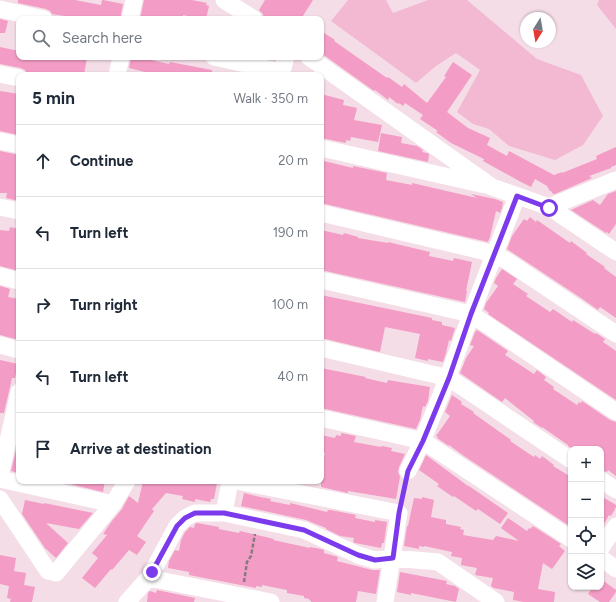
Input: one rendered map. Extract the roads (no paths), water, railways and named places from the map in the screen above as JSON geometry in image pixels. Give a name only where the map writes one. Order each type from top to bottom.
[{"type":"street","points":[[131,16],[134,0]]},
{"type":"street","points":[[224,0],[248,10]]},
{"type":"street","points":[[0,9],[31,16]]},
{"type":"street","points":[[118,72],[120,60]]},
{"type":"street","points":[[233,60],[283,68]]},
{"type":"street","points":[[313,60],[492,187]]},
{"type":"street","points":[[0,74],[16,77]]},
{"type":"street","points":[[0,141],[16,144]]},
{"type":"street","points":[[324,149],[492,187],[549,208],[616,252]]},
{"type":"street","points":[[549,208],[616,180]]},
{"type":"street","points":[[408,471],[423,441],[449,378],[471,314],[517,196]]},
{"type":"street","points":[[0,207],[16,210]]},
{"type":"street","points":[[324,215],[495,254],[507,260],[616,334]]},
{"type":"street","points":[[0,276],[16,280]]},
{"type":"street","points":[[324,281],[471,314],[616,412]]},
{"type":"street","points":[[0,345],[16,349]]},
{"type":"street","points":[[324,349],[449,378],[568,458]]},
{"type":"street","points":[[0,476],[11,412],[16,400]]},
{"type":"street","points":[[324,419],[423,441],[568,536]]},
{"type":"street","points":[[0,479],[16,483]]},
{"type":"street","points":[[604,482],[616,490]]},
{"type":"street","points":[[23,484],[113,504]]},
{"type":"street","points":[[0,499],[48,572],[56,573],[113,504],[125,484]]},
{"type":"street","points":[[224,513],[229,484]]},
{"type":"street","points":[[252,484],[399,513],[385,602]]},
{"type":"street","points":[[127,602],[149,578],[177,526],[185,518],[195,513],[224,513],[304,530],[358,555],[375,560],[393,558],[438,562],[472,594],[496,602]]},
{"type":"street","points":[[604,544],[616,526]]},
{"type":"street","points":[[604,560],[616,569]]},
{"type":"street","points":[[149,578],[271,602]]}]
